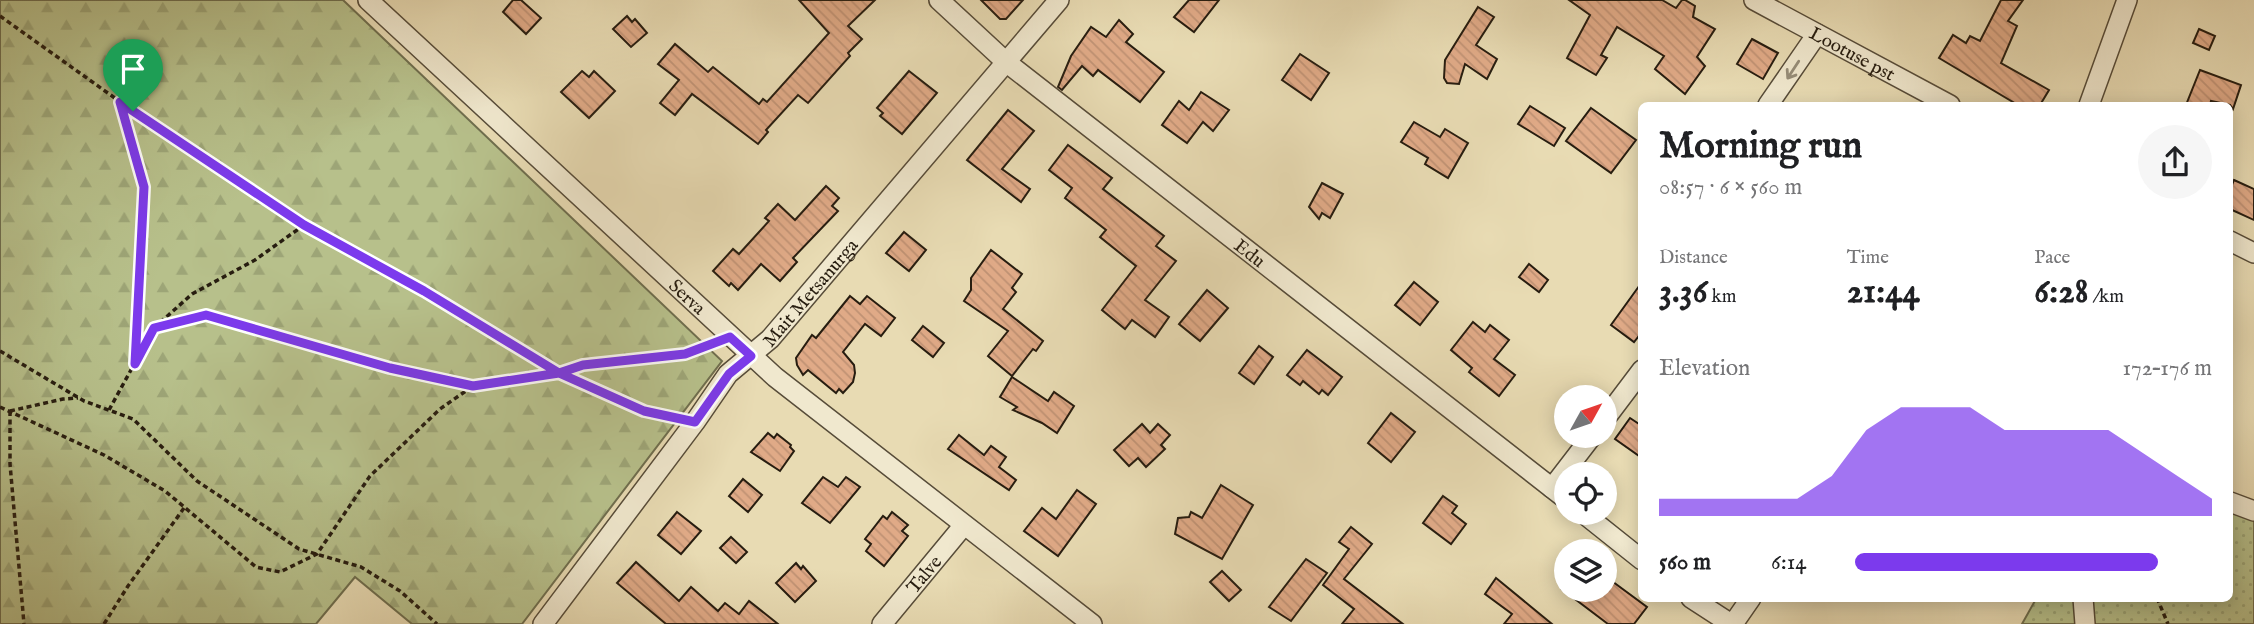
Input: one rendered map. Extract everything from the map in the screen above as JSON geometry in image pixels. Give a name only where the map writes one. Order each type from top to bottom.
[{"type":"street","name":"Serva","points":[[368,0],[775,377],[1092,624]]},
{"type":"street","name":"Edu","points":[[939,0],[1006,62],[1554,490]]},
{"type":"street","name":"Mait Metsanurga","points":[[543,624],[729,374],[769,338],[1059,0]]},
{"type":"street","name":"Lootuse pst","points":[[1754,0],[1944,102]]},
{"type":"street","points":[[2090,102],[2127,0]]},
{"type":"street","points":[[1770,102],[1817,34]]},
{"type":"street","points":[[2233,242],[2254,253]]},
{"type":"street","points":[[1617,403],[1638,375]]},
{"type":"street","points":[[2233,503],[2254,511]]},
{"type":"street","name":"Talve","points":[[882,624],[964,525]]},
{"type":"street","points":[[1598,525],[1638,557]]},
{"type":"street","points":[[1697,602],[1732,624],[1748,602]]},
{"type":"street","points":[[2083,602],[2085,624]]},
{"type":"path","points":[[0,16],[120,102],[304,225],[424,291],[559,373],[644,411],[695,422]]},
{"type":"path","points":[[120,102],[144,187],[135,364]]},
{"type":"path","points":[[109,410],[154,328],[192,294],[255,260],[304,225]]},
{"type":"path","points":[[154,328],[206,315],[390,368],[473,386],[559,373],[583,365],[685,354],[730,337]]},
{"type":"path","points":[[0,351],[80,398],[133,419],[197,481],[299,550],[361,567],[400,591],[437,624]]},
{"type":"path","points":[[0,407],[104,455],[165,491],[256,567],[280,572],[317,554],[370,476],[440,410],[473,386]]},
{"type":"path","points":[[10,411],[63,399],[80,398]]},
{"type":"path","points":[[10,411],[10,464],[24,624]]},
{"type":"path","points":[[104,624],[184,508]]},
{"type":"path","points":[[2159,602],[2168,624]]},
{"type":"green space","points":[[0,0],[343,0],[722,361],[522,624],[412,624],[355,577],[316,624],[0,624]]},
{"type":"green space","points":[[2233,503],[2254,511],[2254,624],[2022,624],[2034,602],[2233,602]]},
{"type":"building","points":[[513,0],[521,0],[541,18],[526,34],[503,12]]},
{"type":"building","points":[[799,0],[875,0],[848,26],[862,39],[848,53],[850,56],[808,103],[798,95],[766,130],[768,132],[758,144],[692,94],[675,115],[660,103],[679,80],[658,64],[675,44],[708,72],[713,67],[759,104],[763,99],[767,102],[829,33]]},
{"type":"building","points":[[981,0],[1023,0],[1006,19],[1000,19]]},
{"type":"building","points":[[1189,0],[1219,0],[1194,32],[1174,17]]},
{"type":"building","points":[[1569,0],[1662,0],[1676,8],[1685,0],[1695,6],[1693,17],[1715,29],[1697,57],[1705,66],[1685,94],[1655,69],[1664,56],[1617,27],[1601,55],[1607,58],[1596,75],[1567,58],[1590,15]]},
{"type":"building","points":[[2001,0],[2023,0],[2008,21],[2017,26],[2001,63],[2049,90],[2042,102],[2013,102],[1939,58],[1953,35],[1966,43],[1970,36],[1980,41]]},
{"type":"building","points":[[1478,7],[1494,17],[1476,45],[1497,59],[1487,79],[1465,64],[1459,84],[1447,83],[1444,78],[1445,60]]},
{"type":"building","points":[[627,16],[632,22],[635,19],[647,33],[631,47],[613,29]]},
{"type":"building","points":[[1119,20],[1133,34],[1126,42],[1164,72],[1140,102],[1098,70],[1093,76],[1082,66],[1062,90],[1058,87],[1071,56],[1091,27],[1106,37]]},
{"type":"building","points":[[2199,29],[2215,36],[2209,50],[2193,43]]},
{"type":"building","points":[[1752,39],[1778,53],[1763,79],[1737,64]]},
{"type":"building","points":[[1300,54],[1329,73],[1311,100],[1282,80]]},
{"type":"building","points":[[2200,70],[2241,85],[2233,109],[2233,102],[2187,102]]},
{"type":"building","points":[[582,71],[589,77],[594,71],[615,91],[589,118],[561,92]]},
{"type":"building","points":[[909,71],[937,93],[902,134],[880,116],[883,113],[877,108]]},
{"type":"building","points":[[1201,92],[1229,110],[1213,131],[1203,122],[1187,143],[1162,125],[1179,101],[1189,110]]},
{"type":"building","points":[[1530,106],[1565,128],[1554,146],[1518,124]]},
{"type":"building","points":[[1591,108],[1636,140],[1611,173],[1566,141]]},
{"type":"building","points":[[1008,110],[1034,131],[1002,169],[1030,189],[1021,202],[967,160]]},
{"type":"building","points":[[1414,122],[1440,137],[1445,129],[1468,143],[1448,178],[1425,164],[1428,158],[1401,142]]},
{"type":"building","points":[[1068,145],[1112,178],[1103,189],[1164,236],[1156,246],[1176,261],[1145,300],[1169,317],[1155,337],[1132,320],[1125,329],[1102,310],[1136,266],[1100,237],[1106,230],[1065,198],[1072,188],[1049,170]]},
{"type":"building","points":[[2234,180],[2254,189],[2254,220],[2233,210]]},
{"type":"building","points":[[1322,183],[1343,194],[1330,218],[1322,213],[1319,219],[1309,207]]},
{"type":"building","points":[[826,186],[839,198],[832,206],[838,211],[793,258],[797,262],[780,281],[761,264],[738,290],[731,283],[729,286],[713,271],[733,249],[739,254],[769,221],[765,218],[778,204],[795,220]]},
{"type":"building","points":[[904,232],[926,250],[909,271],[886,253]]},
{"type":"building","points":[[991,250],[1022,274],[1012,288],[1016,292],[1003,309],[1043,341],[1036,351],[1033,349],[1012,376],[988,356],[1008,331],[964,301],[971,290],[971,278]]},
{"type":"building","points":[[1529,264],[1548,280],[1539,292],[1519,277]]},
{"type":"building","points":[[1414,282],[1438,302],[1420,325],[1395,305]]},
{"type":"building","points":[[1638,288],[1638,337],[1634,342],[1611,325]]},
{"type":"building","points":[[1207,290],[1228,308],[1200,341],[1179,324]]},
{"type":"building","points":[[850,296],[860,304],[867,296],[895,318],[881,336],[865,324],[843,352],[854,365],[853,382],[843,393],[839,389],[836,393],[808,370],[803,375],[796,358],[812,335],[816,338]]},
{"type":"building","points":[[1473,322],[1485,332],[1490,325],[1509,340],[1494,359],[1515,375],[1499,396],[1469,372],[1472,368],[1451,350]]},
{"type":"building","points":[[923,326],[944,343],[933,357],[912,340]]},
{"type":"building","points":[[1259,346],[1273,357],[1254,384],[1239,373]]},
{"type":"building","points":[[1307,350],[1342,377],[1328,395],[1322,390],[1319,394],[1303,381],[1300,385],[1287,375]]},
{"type":"building","points":[[1012,377],[1048,401],[1054,392],[1074,406],[1057,433],[1013,410],[1017,407],[1000,397]]},
{"type":"building","points":[[1391,413],[1415,432],[1391,462],[1368,443]]},
{"type":"building","points":[[1630,418],[1638,423],[1638,455],[1617,440],[1617,436]]},
{"type":"building","points":[[1142,424],[1150,433],[1158,424],[1170,435],[1161,445],[1165,449],[1146,467],[1138,458],[1129,466],[1114,450]]},
{"type":"building","points":[[768,433],[774,438],[777,434],[791,445],[794,451],[780,471],[751,452]]},
{"type":"building","points":[[959,435],[984,455],[991,446],[1006,457],[999,467],[1016,480],[1009,490],[948,449]]},
{"type":"building","points":[[823,477],[838,487],[846,477],[860,487],[830,523],[802,503]]},
{"type":"building","points":[[743,479],[762,495],[748,512],[729,496]]},
{"type":"building","points":[[1221,485],[1253,505],[1222,559],[1175,534],[1178,518],[1189,517],[1191,512],[1202,518]]},
{"type":"building","points":[[1077,490],[1096,504],[1058,556],[1024,531],[1042,508],[1056,519]]},
{"type":"building","points":[[1443,496],[1457,506],[1452,513],[1466,524],[1451,544],[1423,523]]},
{"type":"building","points":[[677,512],[701,531],[681,554],[658,535]]},
{"type":"building","points":[[892,512],[908,525],[902,531],[908,536],[884,566],[866,551],[871,544],[865,539],[883,516],[887,519]]},
{"type":"building","points":[[1351,527],[1372,544],[1344,579],[1403,624],[1342,624],[1354,609],[1323,585],[1349,549],[1339,542]]},
{"type":"building","points":[[731,537],[747,552],[736,563],[720,548]]},
{"type":"building","points":[[1306,559],[1327,573],[1291,621],[1269,607]]},
{"type":"building","points":[[636,562],[679,601],[691,587],[718,611],[725,603],[739,614],[749,601],[778,624],[666,624],[617,583]]},
{"type":"building","points":[[796,563],[801,569],[803,566],[816,581],[795,602],[776,583]]},
{"type":"building","points":[[1222,571],[1241,590],[1229,601],[1210,582]]},
{"type":"building","points":[[1496,578],[1552,624],[1504,624],[1512,614],[1485,594]]},
{"type":"building","points":[[1617,585],[1647,607],[1634,624],[1608,624],[1579,602],[1617,602]]},
{"type":"route","points":[[133,111],[120,102],[144,187],[135,364],[154,328],[206,315],[390,368],[473,386],[559,373],[583,365],[685,354],[730,337],[751,356],[729,374],[695,422],[644,411],[559,373],[424,291],[304,225],[133,111]]}]
